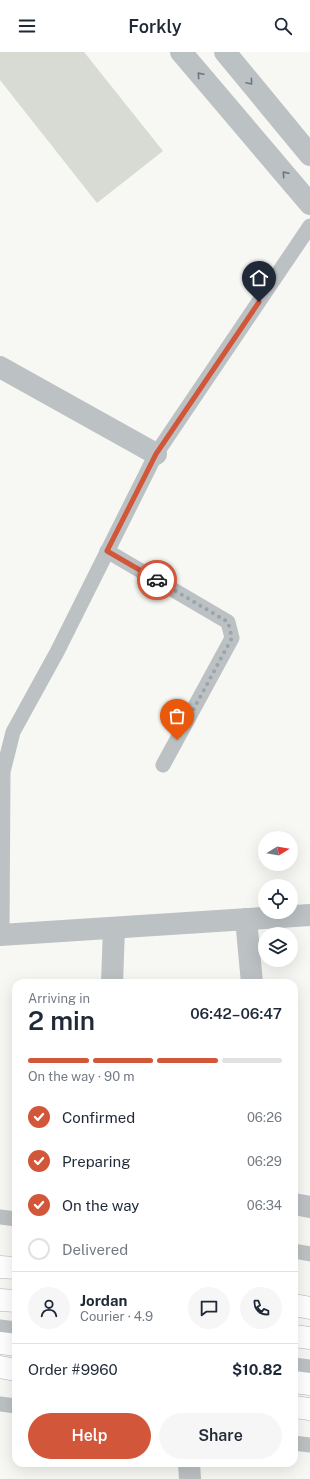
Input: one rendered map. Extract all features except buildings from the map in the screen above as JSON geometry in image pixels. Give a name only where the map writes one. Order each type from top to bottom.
[{"type":"main road","points":[[0,1266],[12,1268]]},
{"type":"main road","points":[[0,1300],[12,1301]]},
{"type":"main road","points":[[298,1306],[310,1308]]},
{"type":"main road","points":[[298,1336],[310,1338]]},
{"type":"main road","points":[[0,1343],[12,1344]]},
{"type":"main road","points":[[0,1367],[12,1369]]},
{"type":"main road","points":[[298,1382],[310,1384]]},
{"type":"main road","points":[[298,1408],[310,1409]]},
{"type":"street","points":[[181,52],[310,204]]},
{"type":"street","points":[[225,52],[310,155]]},
{"type":"street","points":[[0,367],[156,454]]},
{"type":"street","points":[[1,935],[310,915]]},
{"type":"street","points":[[246,919],[252,979]]},
{"type":"street","points":[[112,979],[114,928]]},
{"type":"street","points":[[298,1204],[310,1206]]},
{"type":"street","points":[[189,1467],[190,1479]]},
{"type":"lane","points":[[1,935],[3,772],[13,732],[57,652],[156,454],[310,226]]},
{"type":"lane","points":[[107,551],[228,622],[232,638],[163,765]]},
{"type":"lane","points":[[0,1217],[12,1218]]},
{"type":"lane","points":[[298,1252],[310,1254]]},
{"type":"lane","points":[[0,1327],[12,1328]]},
{"type":"lane","points":[[298,1366],[310,1368]]},
{"type":"lane","points":[[0,1404],[12,1406]]},
{"type":"lane","points":[[298,1444],[310,1445]]},
{"type":"shaded area","points":[[0,52],[84,52],[163,151],[97,203],[0,80]]},
{"type":"way so far","points":[[157,580],[228,622],[232,638],[177,740]]},
{"type":"route","points":[[157,580],[107,551],[156,454],[259,302]]}]
